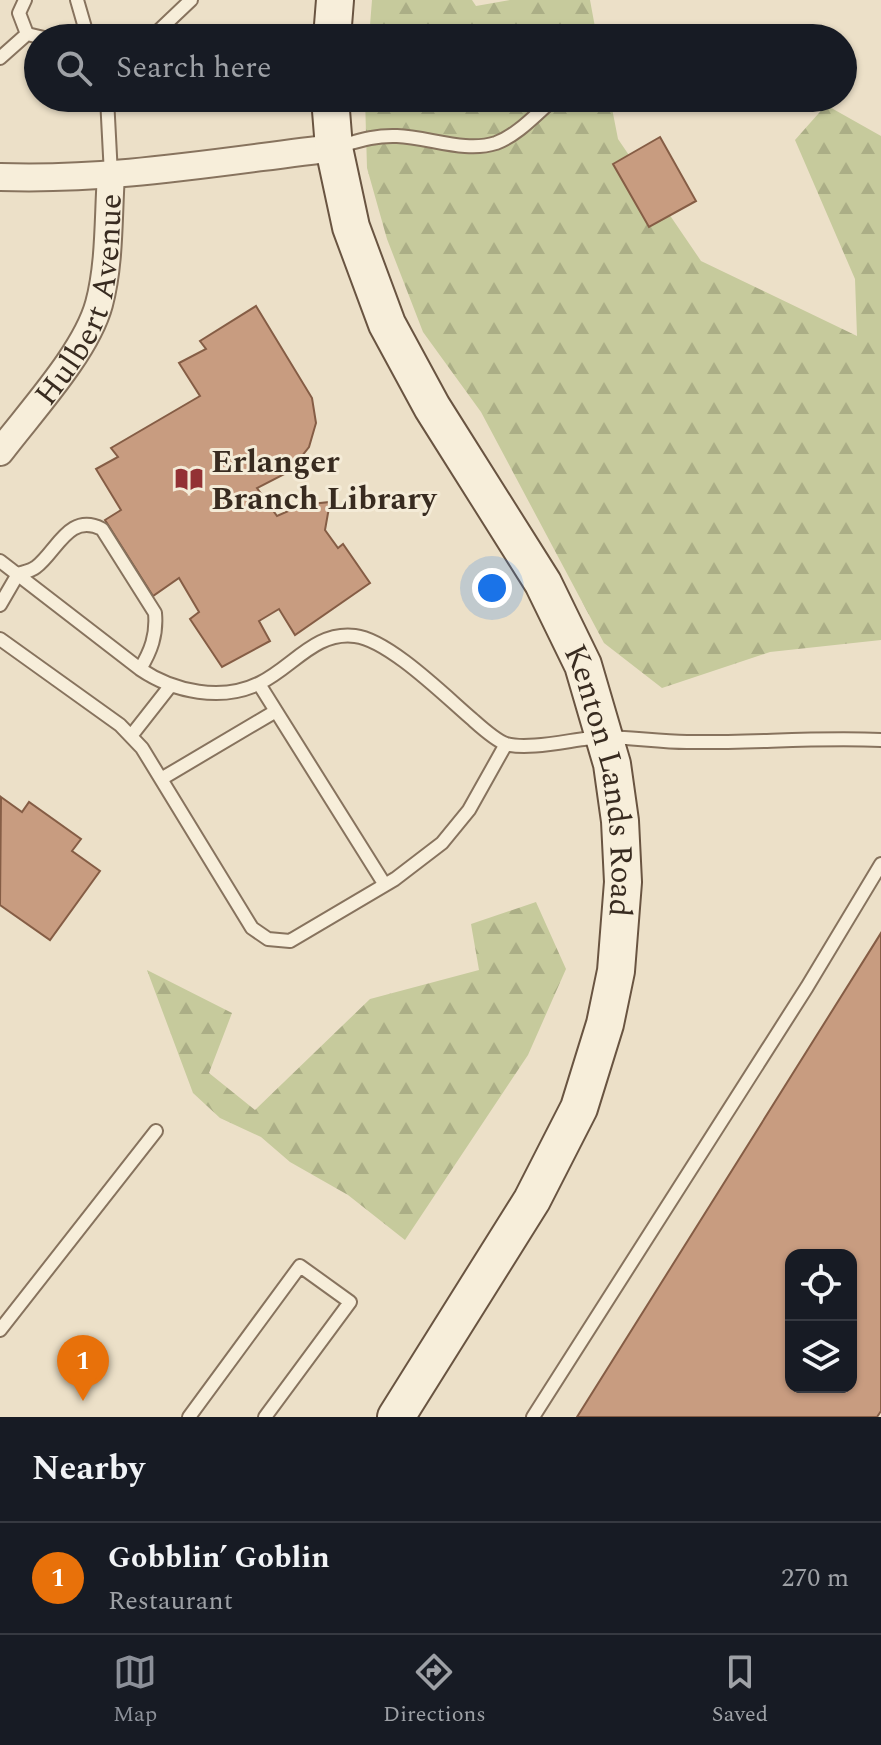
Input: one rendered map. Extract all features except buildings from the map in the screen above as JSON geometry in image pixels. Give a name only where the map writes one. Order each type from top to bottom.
[{"type":"main road","points":[[333,24],[335,0]]},
{"type":"main road","points":[[331,112],[334,148]]},
{"type":"main road","name":"Kenton Lands Road","points":[[334,148],[351,227],[387,324],[432,407],[543,583],[583,665],[612,764],[620,821],[623,882],[616,971],[605,1024],[579,1108],[532,1200],[396,1417]]},
{"type":"street","points":[[0,177],[53,179],[111,175],[334,148]]},
{"type":"street","name":"Hulbert Avenue","points":[[0,452],[88,331],[104,279],[111,175]]},
{"type":"lane","points":[[24,26],[19,13],[25,0]]},
{"type":"lane","points":[[77,0],[83,24]]},
{"type":"lane","points":[[166,24],[191,0]]},
{"type":"lane","points":[[0,58],[24,37]]},
{"type":"lane","points":[[108,112],[111,175]]},
{"type":"lane","points":[[334,148],[373,136],[400,136],[479,147],[499,142],[539,112]]},
{"type":"lane","points":[[0,605],[18,574],[35,568],[68,530],[93,524],[102,529],[155,613],[157,629],[140,669]]},
{"type":"lane","points":[[0,561],[154,679],[191,692],[226,692],[259,684],[320,640],[355,635],[380,644],[481,728],[506,744],[543,744],[603,737],[687,742],[881,740]]},
{"type":"lane","points":[[0,639],[120,725],[142,748],[252,928],[268,939],[290,941],[385,885],[442,843],[469,810],[506,744]]},
{"type":"lane","points":[[259,684],[385,885]]},
{"type":"lane","points":[[131,736],[171,685]]},
{"type":"lane","points":[[161,779],[276,711]]},
{"type":"lane","points":[[533,1417],[799,1000],[881,864]]},
{"type":"lane","points":[[0,1330],[156,1131]]},
{"type":"lane","points":[[189,1417],[300,1266],[350,1302],[265,1417]]},
{"type":"green space","points":[[372,0],[472,0],[476,6],[510,0],[590,0],[594,24],[370,24]]},
{"type":"green space","points":[[365,112],[613,112],[618,139],[701,261],[857,336],[855,279],[795,140],[820,112],[838,112],[881,136],[881,640],[770,652],[662,688],[604,643],[481,412],[423,332],[387,239],[367,168]]},
{"type":"green space","points":[[536,902],[566,969],[528,1055],[405,1240],[348,1195],[290,1162],[261,1137],[220,1118],[193,1093],[147,970],[232,1013],[209,1073],[255,1110],[370,999],[479,970],[471,924]]},
{"type":"place","name":"Erlanger Branch Library","points":[[189,479]]},
{"type":"place","name":"Gobblin’ Goblin","points":[[83,1401]]}]
